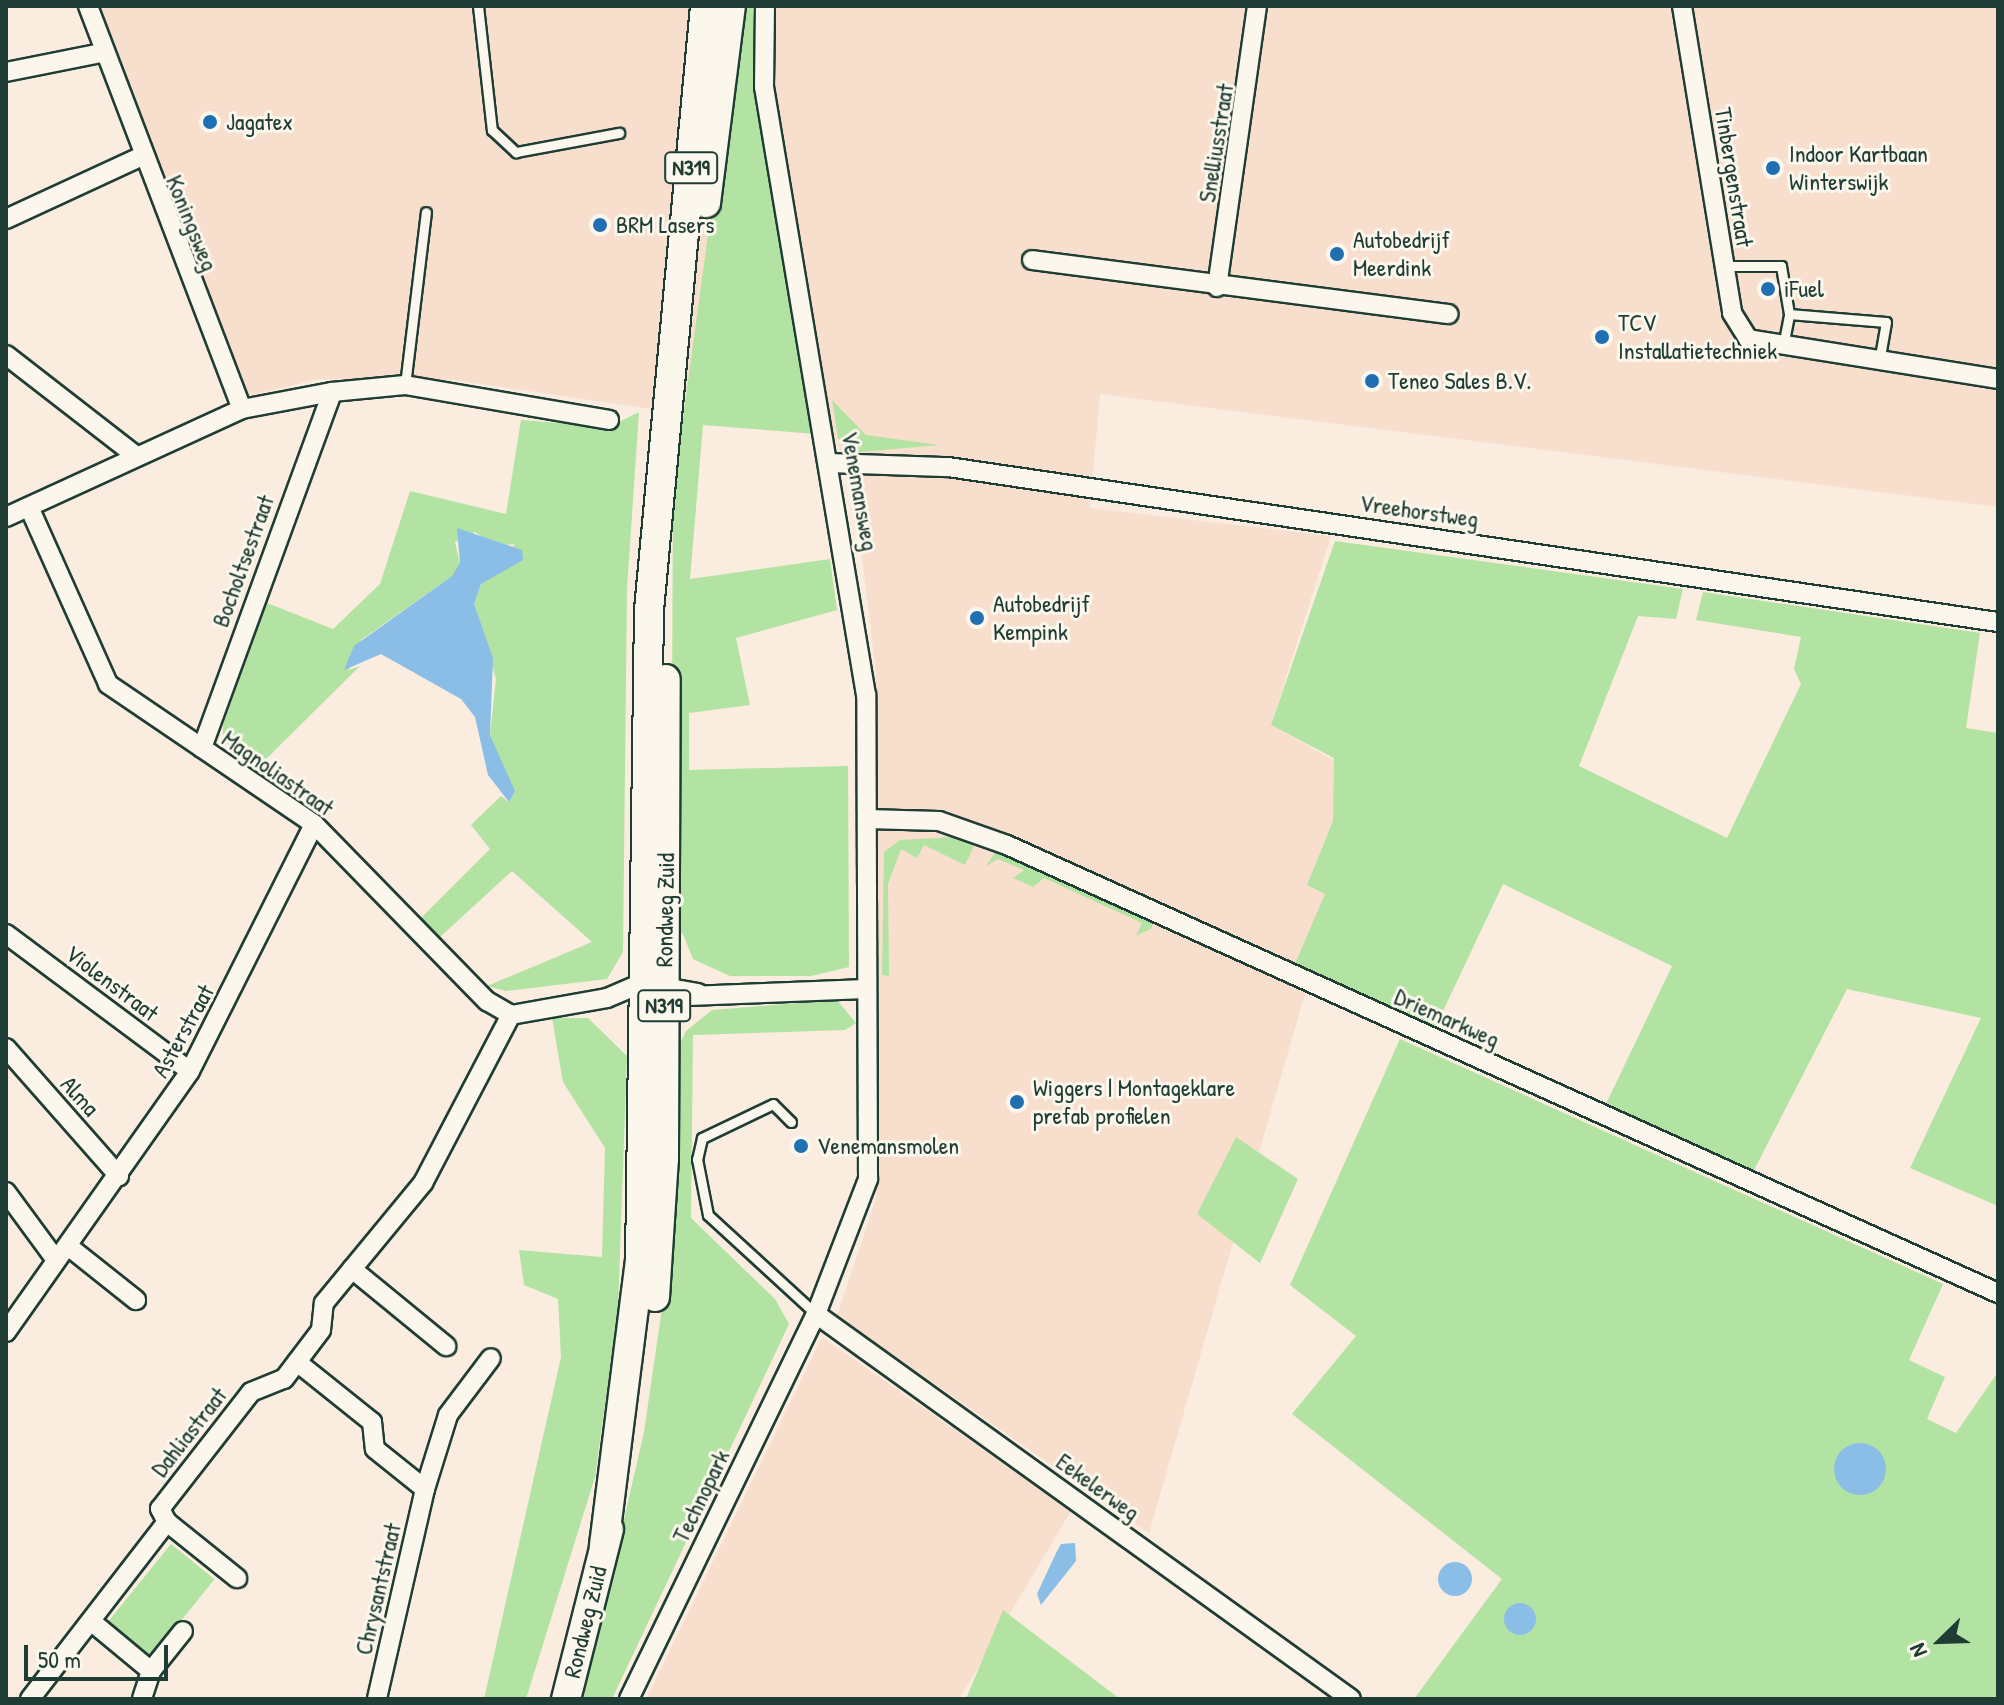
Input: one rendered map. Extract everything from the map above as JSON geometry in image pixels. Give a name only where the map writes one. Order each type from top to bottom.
[{"type":"main road","name":"Rondweg Zuid","points":[[566,1699],[604,1545],[640,1262],[653,993],[649,610],[666,461],[705,6]]},
{"type":"main road","name":"Rondweg Zuid","points":[[670,413],[731,6]]},
{"type":"street","name":"Koningsweg","points":[[88,6],[101,53],[140,157],[242,409]]},
{"type":"street","name":"Venemansweg","points":[[765,6],[764,87],[831,463],[866,695],[868,1179],[816,1314]]},
{"type":"street","name":"Snelliusstraat","points":[[1217,287],[1257,6]]},
{"type":"street","name":"Tinbergenstraat","points":[[1682,6],[1725,266],[1740,327],[1748,339],[1782,347],[1998,379]]},
{"type":"street","points":[[6,72],[101,53]]},
{"type":"street","points":[[6,219],[140,157]]},
{"type":"street","points":[[1032,260],[1217,287],[1449,314]]},
{"type":"street","points":[[6,355],[135,455]]},
{"type":"street","points":[[6,517],[135,455],[242,409],[332,392],[405,385],[609,420]]},
{"type":"street","name":"Bocholtsestraat","points":[[202,748],[332,392]]},
{"type":"street","name":"Vreehorstweg","points":[[831,463],[948,467],[1998,622]]},
{"type":"street","name":"Magnoliastraat","points":[[29,507],[108,684],[314,824],[487,1001],[511,1015]]},
{"type":"street","name":"Driemarkweg","points":[[867,819],[939,821],[1007,845],[1998,1293]]},
{"type":"street","name":"Asterstraat","points":[[6,1332],[119,1176],[190,1071],[314,824]]},
{"type":"street","name":"Violenstraat","points":[[8,939],[190,1071]]},
{"type":"street","points":[[511,1015],[653,993],[866,989]]},
{"type":"street","name":"Dahliastraat","points":[[30,1699],[167,1522],[160,1509],[251,1392],[284,1379],[321,1330],[324,1303],[423,1183],[511,1015]]},
{"type":"street","name":"Alma","points":[[6,1048],[119,1176]]},
{"type":"street","points":[[6,1192],[62,1253],[136,1300]]},
{"type":"street","points":[[352,1269],[446,1346]]},
{"type":"street","name":"Technopark","points":[[629,1699],[816,1314]]},
{"type":"street","name":"Eekelerweg","points":[[816,1314],[1351,1699]]},
{"type":"street","name":"Chrysantstraat","points":[[377,1699],[425,1489],[448,1415],[491,1358]]},
{"type":"street","points":[[297,1362],[372,1422],[375,1449],[425,1489]]},
{"type":"street","points":[[167,1522],[237,1578]]},
{"type":"street","points":[[92,1622],[151,1671]]},
{"type":"street","points":[[142,1699],[151,1671],[183,1631]]},
{"type":"lane","points":[[478,6],[492,130],[516,152],[619,133]]},
{"type":"lane","points":[[405,385],[426,212]]},
{"type":"lane","points":[[1725,266],[1781,266],[1789,314],[1782,347]]},
{"type":"lane","points":[[1789,314],[1886,322],[1879,362]]},
{"type":"lane","points":[[791,1122],[773,1104],[702,1138],[697,1159],[708,1215],[816,1314]]},
{"type":"shaded area","points":[[98,6],[1998,6],[1998,507],[1100,394],[1090,508],[1331,536],[1271,725],[1367,779],[1149,1533],[837,1316],[876,1199],[876,673],[853,481],[834,436],[454,380],[319,379],[248,396]]},
{"type":"shaded area","points":[[822,1337],[1071,1511],[959,1699],[646,1699]]},
{"type":"green space","points":[[739,6],[757,6],[816,434],[703,425],[690,579],[830,559],[837,610],[736,638],[750,705],[689,713],[689,770],[848,766],[849,967],[811,976],[730,976],[693,959],[683,934],[671,928],[673,492]]},
{"type":"green space","points":[[832,400],[866,435],[939,445],[850,453],[838,438]]},
{"type":"green space","points":[[639,412],[627,589],[623,952],[607,979],[506,991],[487,986],[592,942],[512,871],[439,938],[421,918],[490,849],[471,825],[501,796],[509,802],[490,735],[496,679],[474,604],[481,584],[515,544],[494,546],[475,532],[455,542],[460,564],[452,576],[361,640],[349,670],[360,666],[259,766],[223,741],[223,725],[267,603],[333,629],[380,584],[410,491],[506,514],[521,420],[609,427]]},
{"type":"green space","points":[[1335,541],[1683,589],[1676,619],[1638,616],[1579,766],[1727,838],[1801,684],[1794,669],[1801,637],[1696,620],[1703,592],[1980,633],[1966,728],[1998,733],[1998,1206],[1910,1168],[1981,1018],[1847,989],[1752,1174],[1605,1106],[1672,966],[1503,884],[1434,1030],[1294,966],[1325,894],[1307,885],[1333,821],[1334,758],[1271,725]]},
{"type":"green space","points":[[954,837],[974,846],[965,865],[924,845],[917,858],[901,849],[888,884],[889,976],[882,975],[884,852],[900,840]]},
{"type":"green space","points":[[996,851],[1153,919],[1152,928],[1136,936],[1142,923],[1044,878],[1033,887],[1013,878],[1024,870],[998,859],[986,866]]},
{"type":"green space","points":[[837,1000],[856,1023],[845,1030],[693,1035],[691,1218],[775,1299],[789,1324],[612,1699],[583,1699],[644,1432],[668,1267],[673,1057],[686,1031],[712,1010]]},
{"type":"green space","points":[[552,1018],[588,1018],[627,1056],[618,1308],[595,1477],[526,1699],[484,1699],[561,1357],[558,1299],[524,1285],[519,1250],[602,1257],[605,1148],[563,1082]]},
{"type":"green space","points":[[1400,1039],[1943,1284],[1909,1360],[1945,1377],[1927,1419],[1956,1433],[1998,1372],[1998,1699],[1414,1699],[1502,1579],[1292,1414],[1356,1336],[1290,1285]]},
{"type":"green space","points":[[1236,1137],[1298,1179],[1260,1263],[1197,1214]]},
{"type":"green space","points":[[171,1544],[215,1579],[152,1657],[108,1622]]},
{"type":"green space","points":[[1003,1610],[1120,1699],[966,1699]]},
{"type":"water","points":[[457,528],[522,550],[523,560],[481,584],[474,604],[493,658],[490,735],[515,791],[509,802],[488,775],[475,717],[461,699],[381,654],[344,670],[354,646],[452,576],[460,563]]},
{"type":"water","points":[[1860,1443],[1878,1451],[1886,1469],[1878,1487],[1860,1495],[1842,1487],[1834,1469],[1842,1451]]},
{"type":"water","points":[[1075,1543],[1076,1561],[1041,1605],[1037,1594],[1056,1553],[1061,1544]]},
{"type":"water","points":[[1455,1562],[1467,1567],[1472,1579],[1467,1591],[1455,1596],[1443,1591],[1438,1579],[1443,1567]]},
{"type":"water","points":[[1520,1603],[1531,1608],[1536,1619],[1531,1630],[1520,1635],[1509,1630],[1504,1619],[1509,1608]]},
{"type":"place","name":"Jagatex","points":[[210,122]]},
{"type":"place","name":"Indoor Kartbaan Winterswijk","points":[[1773,168]]},
{"type":"place","name":"BRM Lasers","points":[[600,225]]},
{"type":"place","name":"Autobedrijf Meerdink","points":[[1337,254]]},
{"type":"place","name":"iFuel","points":[[1768,289]]},
{"type":"place","name":"TCV Installatietechniek","points":[[1602,337]]},
{"type":"place","name":"Teneo Sales B.V.","points":[[1372,381]]},
{"type":"place","name":"Autobedrijf Kempink","points":[[977,618]]},
{"type":"place","name":"Wiggers | Montageklare prefab profielen","points":[[1017,1102]]},
{"type":"place","name":"Venemansmolen","points":[[801,1146]]}]
